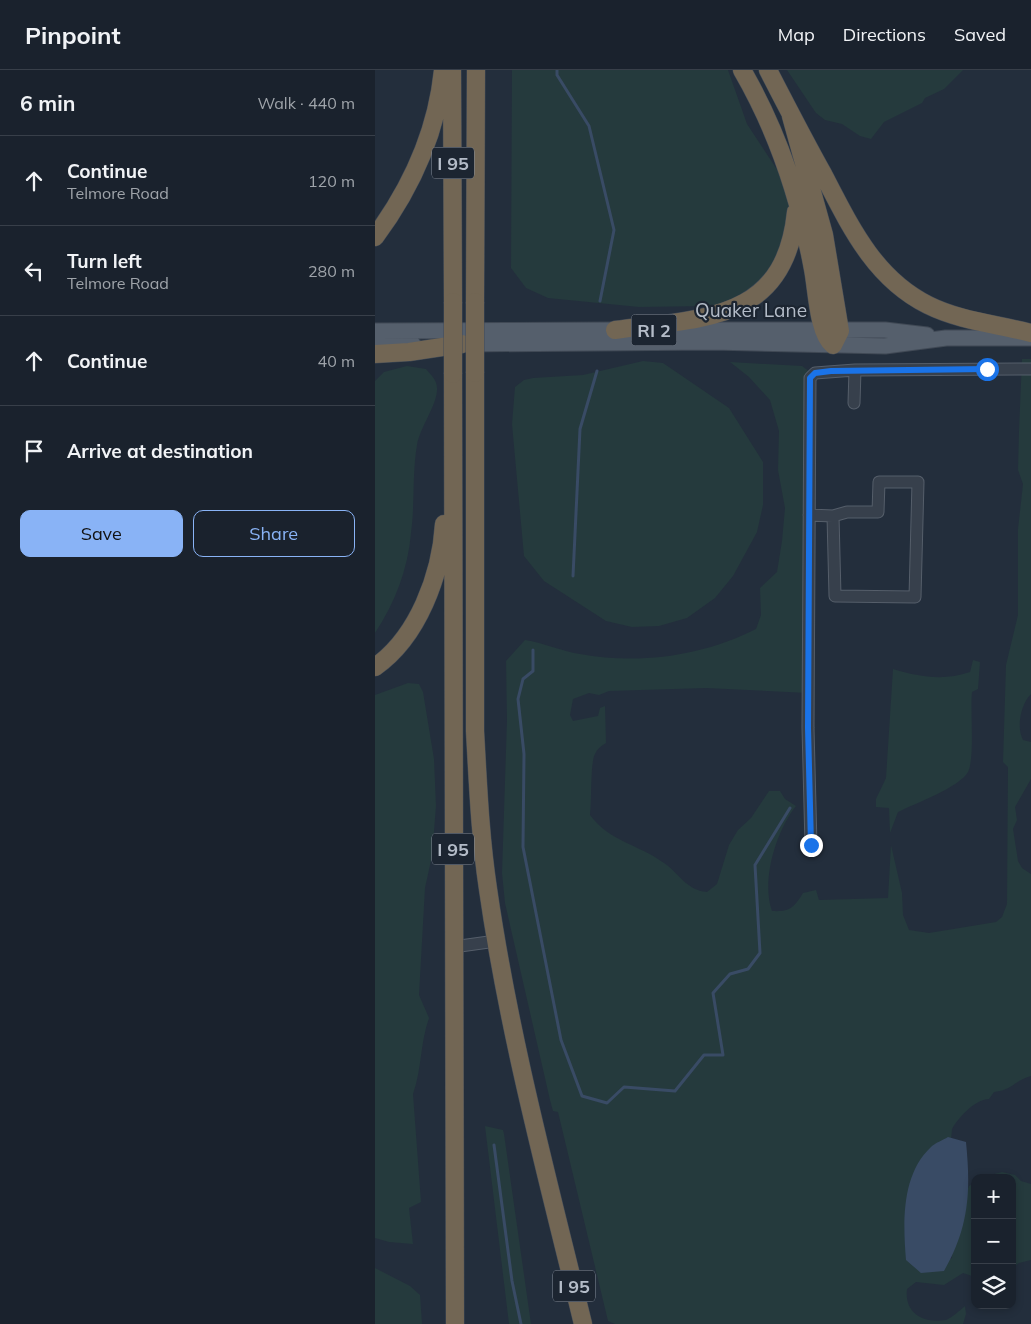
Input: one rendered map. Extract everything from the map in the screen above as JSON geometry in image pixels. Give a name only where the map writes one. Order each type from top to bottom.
[{"type":"highway","points":[[375,238],[401,199],[422,154],[437,109],[443,70]]},
{"type":"highway","name":"I 95","points":[[452,70],[455,1324]]},
{"type":"highway","name":"I 95","points":[[476,70],[476,740],[482,835],[496,941],[534,1121],[583,1324]]},
{"type":"highway","points":[[476,192],[485,70]]},
{"type":"highway","points":[[742,70],[779,144],[797,202],[832,335]]},
{"type":"highway","points":[[768,70],[858,240],[874,263],[894,282],[916,298],[949,314],[1031,333]]},
{"type":"highway","points":[[791,116],[824,235],[832,335]]},
{"type":"highway","points":[[615,330],[715,315],[749,301],[775,276],[787,256],[793,236],[797,202]]},
{"type":"highway","points":[[375,354],[409,352],[463,344]]},
{"type":"highway","points":[[375,667],[393,651],[411,628],[435,571],[444,528],[453,374]]},
{"type":"main road","name":"Quaker Lane","points":[[375,331],[615,330],[832,335],[885,346],[945,338],[1031,338]]},
{"type":"main road","name":"Quaker Lane","points":[[375,344],[713,342],[832,335]]},
{"type":"street","points":[[811,845],[809,781],[810,378],[815,373],[855,370],[1031,370]]},
{"type":"street","points":[[853,403],[855,370]]},
{"type":"street","points":[[809,515],[833,516],[847,512],[878,512],[879,482],[918,482],[915,598],[835,596],[833,516]]},
{"type":"street","points":[[453,947],[496,941]]},
{"type":"green space","points":[[512,70],[728,70],[747,124],[776,168],[788,182],[791,198],[783,260],[743,301],[709,306],[639,307],[548,298],[526,288],[511,268]]},
{"type":"green space","points":[[787,70],[963,70],[944,89],[925,98],[922,103],[884,122],[871,139],[860,136],[842,124],[825,120],[816,113]]},
{"type":"green space","points":[[1022,359],[1031,359],[1031,694],[1027,698],[1022,710],[1020,729],[1023,740],[1031,742],[1031,779],[1015,807],[1017,820],[1013,829],[1018,861],[1022,868],[1031,874],[1031,1076],[1006,1089],[994,1092],[989,1099],[978,1102],[963,1114],[952,1129],[940,1264],[952,1258],[953,1230],[971,1185],[971,1276],[963,1273],[944,1285],[916,1282],[907,1289],[909,1305],[917,1315],[930,1320],[946,1320],[954,1316],[965,1306],[966,1314],[963,1324],[615,1324],[608,1321],[558,1112],[553,1111],[550,1100],[505,903],[502,873],[507,720],[506,661],[525,640],[580,654],[625,659],[648,658],[693,652],[736,638],[756,629],[761,615],[760,588],[777,572],[782,541],[785,508],[778,470],[779,431],[770,400],[749,377],[730,362],[802,366],[810,372],[808,693],[706,688],[609,691],[599,695],[589,693],[573,699],[570,715],[573,721],[598,716],[600,708],[605,706],[606,743],[598,749],[593,759],[590,815],[615,837],[670,867],[688,885],[707,892],[717,884],[729,845],[738,830],[751,818],[769,791],[780,791],[785,799],[796,806],[782,829],[772,857],[768,885],[772,911],[787,910],[797,902],[803,893],[816,890],[819,900],[888,898],[891,845],[902,893],[903,915],[909,930],[929,933],[996,922],[1002,917],[1007,904],[1008,767],[1003,762],[1006,665],[1018,615],[1018,529],[1023,484],[1018,470]]},
{"type":"green space","points":[[643,361],[663,363],[729,408],[763,462],[763,505],[757,532],[733,576],[715,598],[687,618],[659,626],[632,627],[606,621],[544,581],[524,556],[512,424],[515,387],[524,380],[583,375]]},
{"type":"green space","points":[[407,366],[426,369],[436,382],[437,394],[417,445],[412,522],[404,573],[389,610],[375,633],[375,381],[384,372]]},
{"type":"green space","points":[[973,660],[980,662],[978,689],[972,692],[972,745],[968,772],[963,778],[947,789],[898,812],[890,833],[889,808],[876,807],[876,799],[886,778],[893,669],[931,677],[960,675],[970,672]]},
{"type":"green space","points":[[408,683],[419,684],[423,692],[434,759],[436,806],[432,856],[425,888],[419,995],[429,1018],[413,1094],[421,1202],[409,1208],[413,1244],[389,1242],[375,1238],[375,695]]},
{"type":"green space","points":[[485,1126],[503,1130],[504,1134],[531,1324],[509,1324]]},
{"type":"green space","points":[[1002,1172],[1011,1174],[995,1174]]},
{"type":"green space","points":[[1016,1176],[1021,1181],[1031,1184],[1031,1260],[1016,1265]]},
{"type":"green space","points":[[375,1268],[410,1286],[420,1295],[422,1324],[375,1324]]},
{"type":"water","points":[[948,1137],[966,1142],[968,1193],[966,1209],[959,1239],[944,1271],[921,1273],[906,1260],[904,1231],[906,1200],[914,1171],[921,1158],[933,1146]]},
{"type":"waterway","points":[[557,70],[557,75],[589,126],[614,230],[600,301]]},
{"type":"waterway","points":[[573,576],[580,429],[597,371]]},
{"type":"waterway","points":[[533,650],[533,671],[523,679],[518,699],[524,754],[523,847],[561,1040],[582,1096],[607,1103],[624,1087],[675,1091],[704,1055],[723,1055],[713,993],[730,974],[748,969],[760,953],[755,865],[790,808]]},
{"type":"waterway","points":[[494,1145],[512,1281],[521,1324]]},
{"type":"route","points":[[811,845],[808,728],[810,378],[815,373],[831,371],[987,369]]}]
